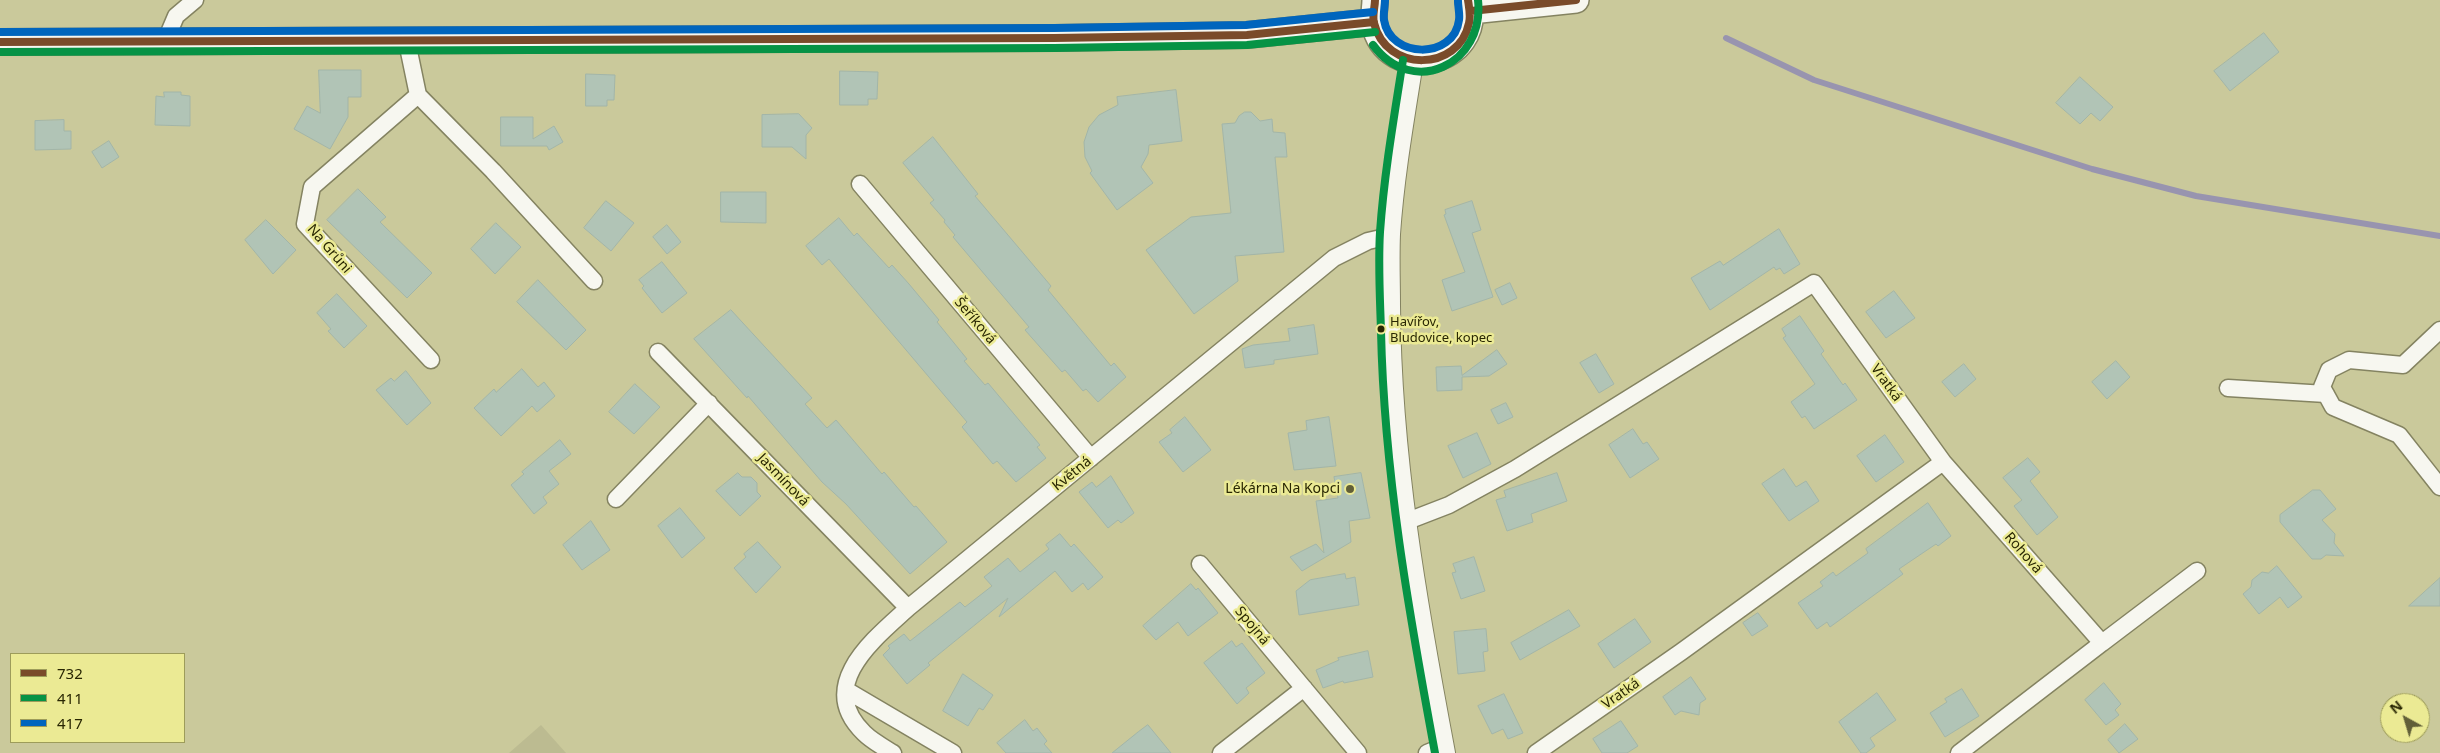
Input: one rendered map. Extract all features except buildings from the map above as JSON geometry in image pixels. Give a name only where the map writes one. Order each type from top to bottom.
[{"type":"main road","points":[[0,42],[407,42],[1237,35],[1374,11],[1379,37],[1393,53],[1414,62],[1435,61],[1454,50],[1467,33],[1470,6],[1576,0]]},
{"type":"street","points":[[165,42],[176,16],[195,0]]},
{"type":"street","points":[[407,42],[418,95],[493,170],[594,281]]},
{"type":"street","points":[[1414,62],[1395,175],[1390,236],[1392,373],[1405,522],[1439,751]]},
{"type":"street","name":"Na Grůni","points":[[418,95],[312,187],[305,224],[431,360]]},
{"type":"street","name":"Šeříková","points":[[860,184],[1091,458]]},
{"type":"street","name":"Květná","points":[[893,753],[858,727],[849,712],[846,690],[855,661],[908,608],[1334,258],[1368,241],[1390,236]]},
{"type":"street","name":"Vratká","points":[[1405,522],[1449,505],[1515,469],[1814,282],[1943,462],[1681,652],[1536,753]]},
{"type":"street","points":[[2440,330],[2403,365],[2349,360],[2329,370],[2322,387],[2333,407],[2398,435],[2440,487]]},
{"type":"street","name":"Jasmínová","points":[[658,352],[908,608]]},
{"type":"street","points":[[2228,388],[2326,394]]},
{"type":"street","points":[[616,498],[709,403]]},
{"type":"street","name":"Rohová","points":[[1943,462],[2102,643]]},
{"type":"street","name":"Spojná","points":[[1200,564],[1358,753]]},
{"type":"street","points":[[1959,753],[2197,570]]},
{"type":"street","points":[[1221,753],[1304,688]]},
{"type":"street","points":[[846,690],[953,753]]},
{"type":"green space","points":[[541,725],[566,753],[509,753]]},
{"type":"waterway","points":[[1726,38],[1814,80],[2092,169],[2196,196],[2440,236]]},
{"type":"transit line","name":"732","points":[[1375,0],[1373,20],[1381,39],[1392,51],[1407,58],[1422,60],[1438,58],[1452,51],[1463,39],[1470,20],[1468,0]]},
{"type":"transit line","name":"417","points":[[1385,0],[1384,20],[1389,33],[1398,42],[1409,48],[1422,50],[1435,48],[1446,42],[1455,33],[1459,20],[1458,1]]},
{"type":"transit line","name":"411","points":[[1373,45],[1389,61],[1407,70],[1426,71],[1443,67],[1458,57],[1470,42],[1477,23],[1478,0]]},
{"type":"transit line","name":"732","points":[[1471,11],[1576,0]]},
{"type":"transit line","name":"417","points":[[0,32],[1054,28],[1246,25],[1373,12]]},
{"type":"transit line","name":"732","points":[[0,42],[1054,38],[1247,35],[1374,22]]},
{"type":"transit line","name":"411","points":[[0,52],[1054,48],[1247,45],[1375,32]]},
{"type":"transit line","name":"411","points":[[1403,60],[1387,168],[1380,232],[1379,282],[1383,384],[1399,543],[1435,753]]},
{"type":"place","name":"Havířov, Bludovice, kopec","points":[[1381,329]]},
{"type":"place","name":"Lékárna Na Kopci","points":[[1350,489]]}]
